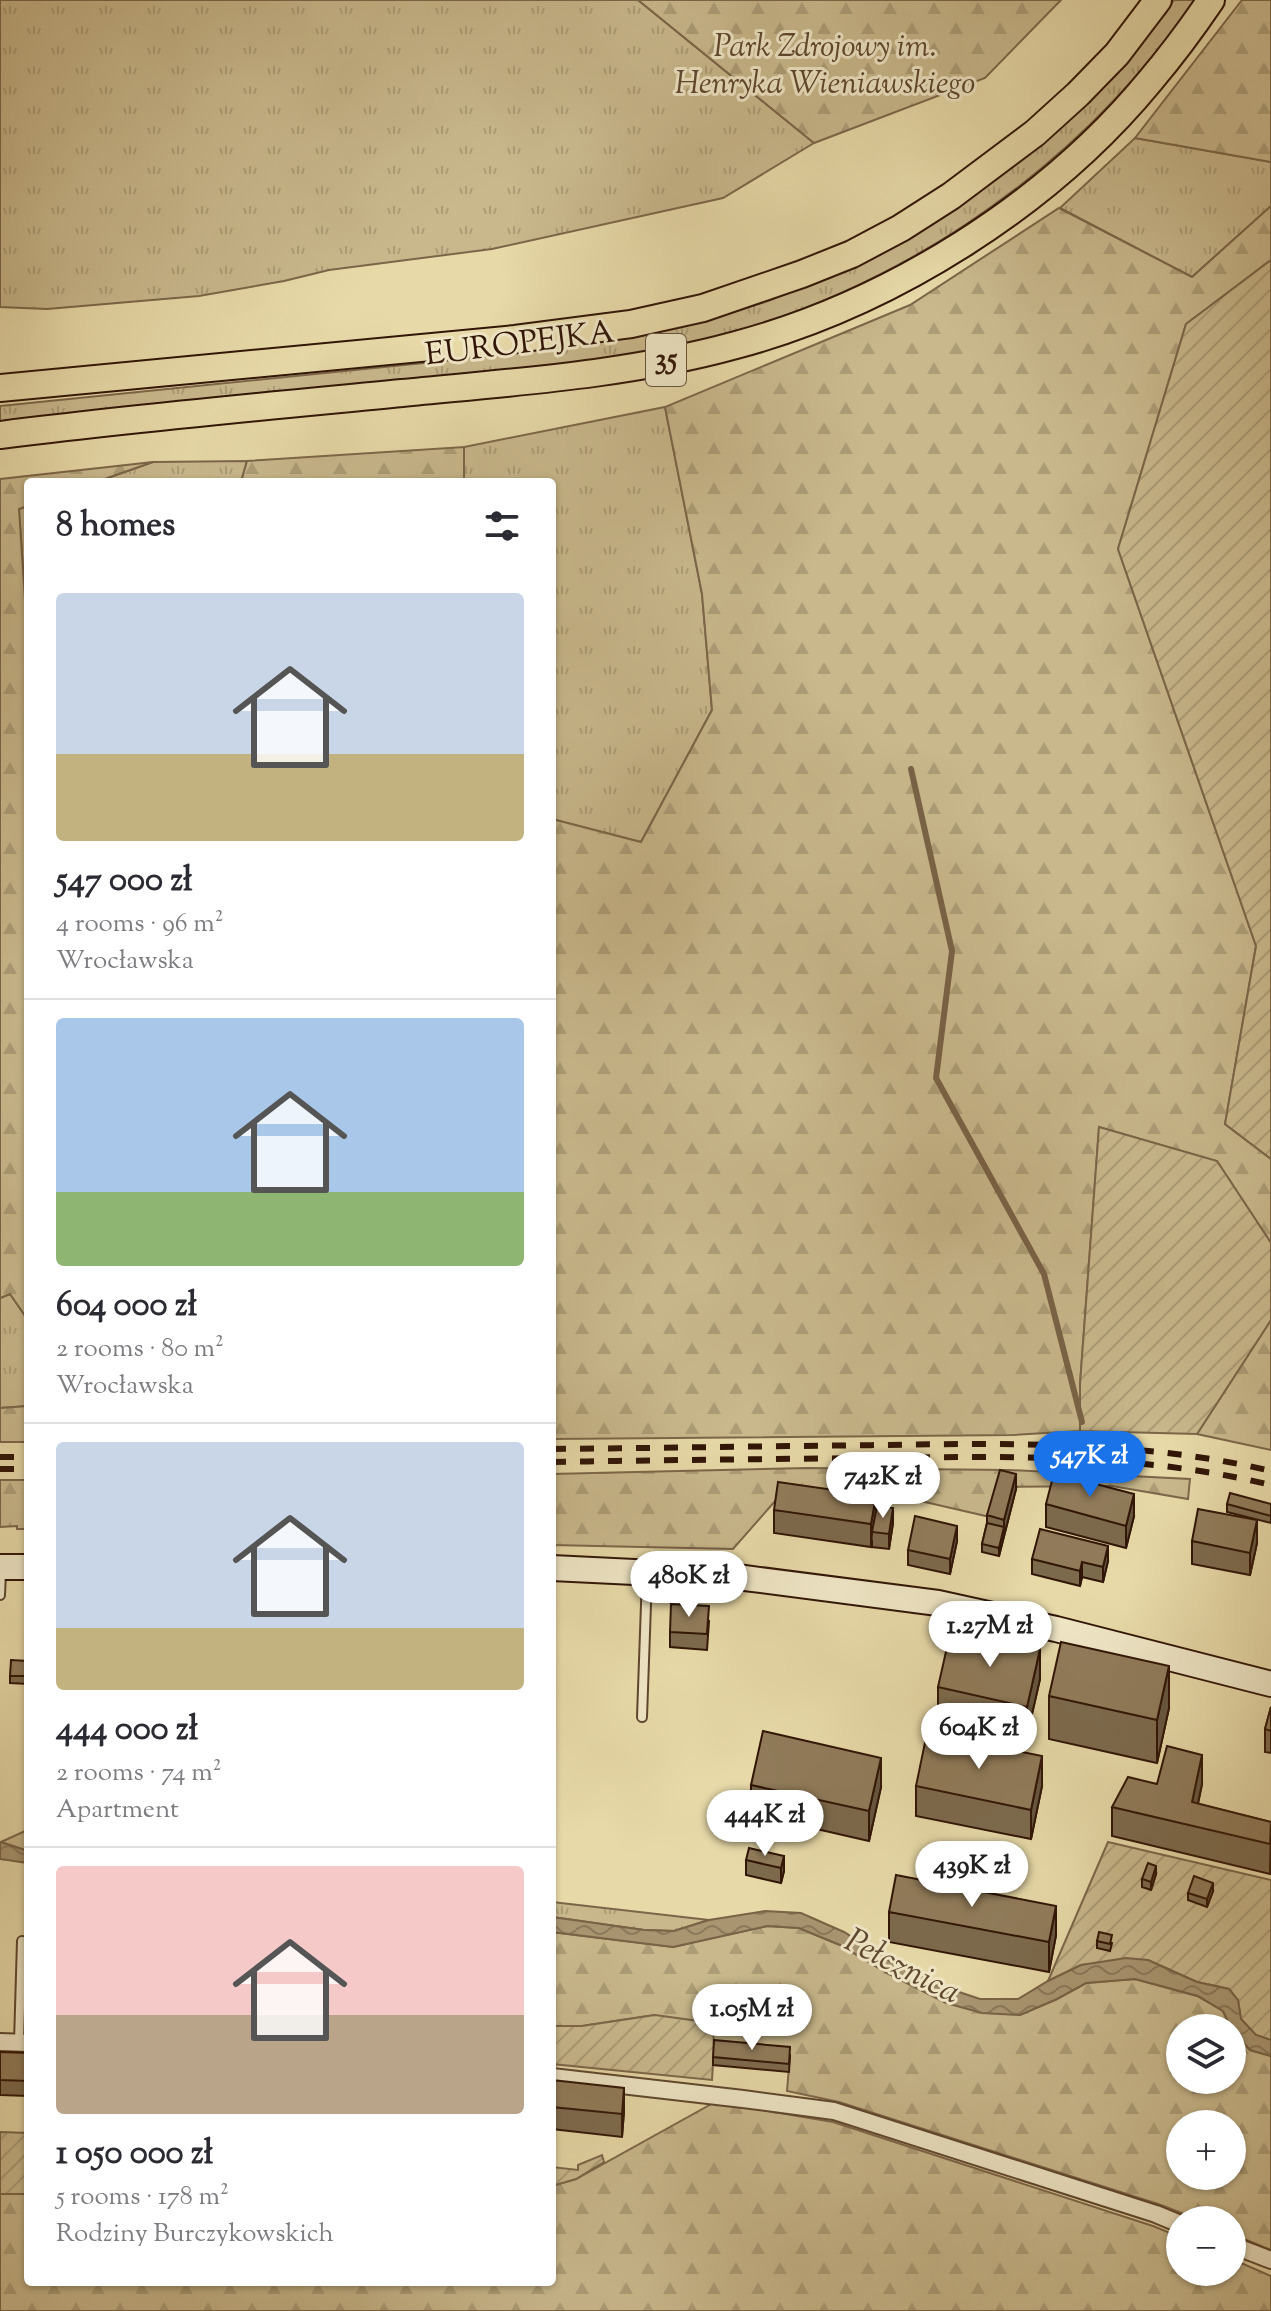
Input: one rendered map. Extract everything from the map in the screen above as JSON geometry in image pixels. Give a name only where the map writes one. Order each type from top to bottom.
[{"type":"main road","name":"EUROPEJKA","points":[[0,388],[515,339],[631,324],[717,303],[852,254],[951,196],[1035,133],[1078,94],[1117,54],[1158,0]]},
{"type":"main road","name":"EUROPEJKA","points":[[0,435],[528,381],[634,367],[737,345],[800,324],[902,280],[985,229],[1022,202],[1112,123],[1150,82],[1211,0]]},
{"type":"main road","points":[[0,1567],[24,1567]]},
{"type":"main road","points":[[556,1568],[753,1579],[938,1603],[1056,1629],[1271,1684]]},
{"type":"street","points":[[0,2042],[23,2042]]},
{"type":"street","points":[[556,2077],[834,2111],[1166,2218]]},
{"type":"street","points":[[1246,2250],[1271,2260]]},
{"type":"lane","points":[[0,1567],[0,1595]]},
{"type":"lane","points":[[642,1717],[647,1571]]},
{"type":"lane","points":[[22,1941],[23,2042]]},
{"type":"green space","points":[[0,0],[638,0],[814,143],[723,198],[492,249],[329,270],[199,296],[47,309],[0,307]]},
{"type":"green space","name":"Park Zdrojowy im. Henryka Wieniawskiego","points":[[638,0],[1061,0],[985,78],[814,143]]},
{"type":"green space","points":[[1174,0],[1195,0],[1145,65],[1090,124],[1030,178],[964,226],[895,267],[822,301],[745,329],[666,349],[563,365],[0,421],[0,406],[512,354],[659,332],[768,301],[830,276],[1141,41]]},
{"type":"green space","points":[[1242,0],[1271,0],[1271,162],[1135,138]]},
{"type":"green space","points":[[1135,138],[1271,162],[1271,206],[1192,277],[1060,208]]},
{"type":"green space","points":[[1271,206],[1271,260],[1186,324],[1118,549],[1256,946],[1225,1124],[1271,1159],[1271,1243],[1217,1161],[1099,1127],[1080,1384],[1080,1431],[1013,1435],[556,1439],[556,820],[641,842],[712,710],[702,594],[665,407],[910,305],[1059,208],[1192,277]]},
{"type":"green space","points":[[1271,260],[1271,1159],[1225,1124],[1256,946],[1118,549],[1186,324]]},
{"type":"green space","points":[[665,407],[702,594],[712,710],[641,842],[556,820],[556,478],[464,478],[464,447]]},
{"type":"green space","points":[[464,447],[464,478],[242,478],[247,461]]},
{"type":"green space","points":[[247,461],[242,478],[107,478],[153,462]]},
{"type":"green space","points":[[153,462],[107,478],[24,478],[24,507],[19,509],[24,584],[24,1314],[10,1294],[0,1298],[0,479]]},
{"type":"green space","points":[[24,507],[24,585],[19,509]]},
{"type":"green space","points":[[1099,1127],[1217,1161],[1271,1243],[1271,1320],[1197,1434],[1080,1431],[1080,1384]]},
{"type":"green space","points":[[10,1294],[24,1314],[24,1406],[0,1408],[0,1298]]},
{"type":"green space","points":[[1271,1320],[1271,1450],[1197,1434]]},
{"type":"green space","points":[[24,1406],[24,1442],[0,1442],[0,1408]]},
{"type":"green space","points":[[807,1468],[1009,1470],[1190,1479],[1188,1499],[1112,1486],[1001,1487],[990,1517],[912,1499],[776,1500],[733,1549],[556,1545],[556,1474]]},
{"type":"green space","points":[[0,1480],[24,1480],[24,1529],[17,1529],[17,1526],[0,1527]]},
{"type":"green space","points":[[24,1831],[24,1850],[1,1842]]},
{"type":"green space","points":[[1108,1842],[1271,1880],[1271,2040],[1256,2035],[1246,2024],[1246,2014],[1240,2014],[1238,2001],[1229,1989],[1197,1982],[1148,1960],[1081,1965],[1048,1981]]},
{"type":"green space","points":[[556,1902],[709,1920],[674,1931],[644,1930],[556,1918]]},
{"type":"green space","points":[[767,1926],[799,1928],[840,1945],[889,1974],[1020,2015],[1086,1983],[1135,1979],[1197,1996],[1224,2014],[1166,2014],[1166,2094],[1246,2094],[1246,2045],[1250,2050],[1271,2056],[1271,2250],[1246,2240],[1246,2206],[1166,2207],[839,2102],[787,2091],[790,2055],[714,2048],[654,2015],[582,2026],[556,2026],[556,1932],[673,1947]]},
{"type":"green space","points":[[655,2015],[713,2023],[712,2080],[556,2064],[556,2026],[582,2026]]},
{"type":"green space","points":[[715,2102],[833,2122],[1166,2231],[1166,2286],[1246,2286],[1246,2265],[1271,2276],[1271,2311],[0,2311],[0,2194],[24,2194],[24,2286],[556,2286],[556,2185],[576,2179]]},
{"type":"green space","points":[[0,2132],[24,2133],[24,2194],[0,2194]]},
{"type":"green space","points":[[602,2155],[604,2162],[576,2179],[556,2185],[556,2167],[578,2170],[578,2165]]},
{"type":"water","points":[[0,1842],[24,1850],[24,1862],[0,1859]]},
{"type":"water","name":"Pełcznica","points":[[765,1911],[801,1913],[844,1932],[894,1964],[980,1999],[1018,1999],[1081,1965],[1126,1958],[1148,1960],[1197,1982],[1229,1989],[1238,2000],[1240,2014],[1224,2014],[1198,1996],[1135,1979],[1086,1983],[1020,2015],[982,2013],[946,2003],[840,1945],[799,1928],[767,1926],[673,1947],[556,1932],[556,1918],[644,1930],[674,1931],[709,1920]]},
{"type":"water","points":[[1246,2024],[1256,2035],[1271,2040],[1271,2056],[1250,2050],[1246,2046]]},
{"type":"building","points":[[1000,1470],[1016,1474],[1004,1520],[987,1515]]},
{"type":"building","points":[[1054,1473],[1134,1494],[1126,1526],[1046,1504]]},
{"type":"building","points":[[778,1482],[876,1496],[871,1524],[774,1510]]},
{"type":"building","points":[[1230,1493],[1271,1504],[1271,1516],[1227,1504]]},
{"type":"building","points":[[877,1506],[893,1508],[889,1534],[872,1532]]},
{"type":"building","points":[[1198,1509],[1257,1520],[1250,1553],[1192,1541]]},
{"type":"building","points":[[915,1516],[957,1526],[950,1559],[908,1550]]},
{"type":"building","points":[[987,1523],[1004,1527],[999,1548],[982,1544]]},
{"type":"building","points":[[1040,1529],[1108,1546],[1103,1567],[1082,1562],[1080,1571],[1032,1559]]},
{"type":"building","points":[[671,1604],[709,1606],[707,1634],[670,1632]]},
{"type":"building","points":[[950,1634],[971,1639],[973,1634],[1040,1649],[1027,1707],[938,1687]]},
{"type":"building","points":[[1061,1642],[1169,1666],[1157,1720],[1049,1696]]},
{"type":"building","points":[[11,1660],[24,1661],[24,1676],[10,1676]]},
{"type":"building","points":[[1271,1707],[1271,1731],[1265,1729]]},
{"type":"building","points":[[763,1731],[881,1758],[869,1811],[751,1785]]},
{"type":"building","points":[[927,1733],[1042,1756],[1031,1810],[916,1786]]},
{"type":"building","points":[[1167,1746],[1202,1755],[1192,1802],[1271,1822],[1270,1844],[1112,1807],[1128,1777],[1157,1784]]},
{"type":"building","points":[[749,1848],[784,1856],[781,1868],[746,1860]]},
{"type":"building","points":[[1148,1863],[1156,1866],[1151,1882],[1142,1879]]},
{"type":"building","points":[[896,1875],[1056,1906],[1049,1942],[889,1912]]},
{"type":"building","points":[[1194,1876],[1213,1883],[1207,1899],[1188,1893]]},
{"type":"building","points":[[1099,1932],[1112,1935],[1110,1944],[1097,1941]]},
{"type":"building","points":[[714,2040],[790,2047],[789,2064],[713,2057]]},
{"type":"building","points":[[0,2052],[24,2053],[24,2081],[0,2080]]},
{"type":"building","points":[[556,2080],[624,2088],[622,2114],[556,2107]]},
{"type":"waterway","points":[[911,769],[952,951],[936,1078],[1044,1274],[1082,1422]]},
{"type":"railway","points":[[556,1449],[1031,1444],[1176,1454],[1271,1471]]},
{"type":"railway","points":[[0,1457],[24,1457]]},
{"type":"railway","points":[[556,1462],[1027,1457],[1174,1467],[1271,1485]]},
{"type":"railway","points":[[0,1469],[24,1469]]}]
